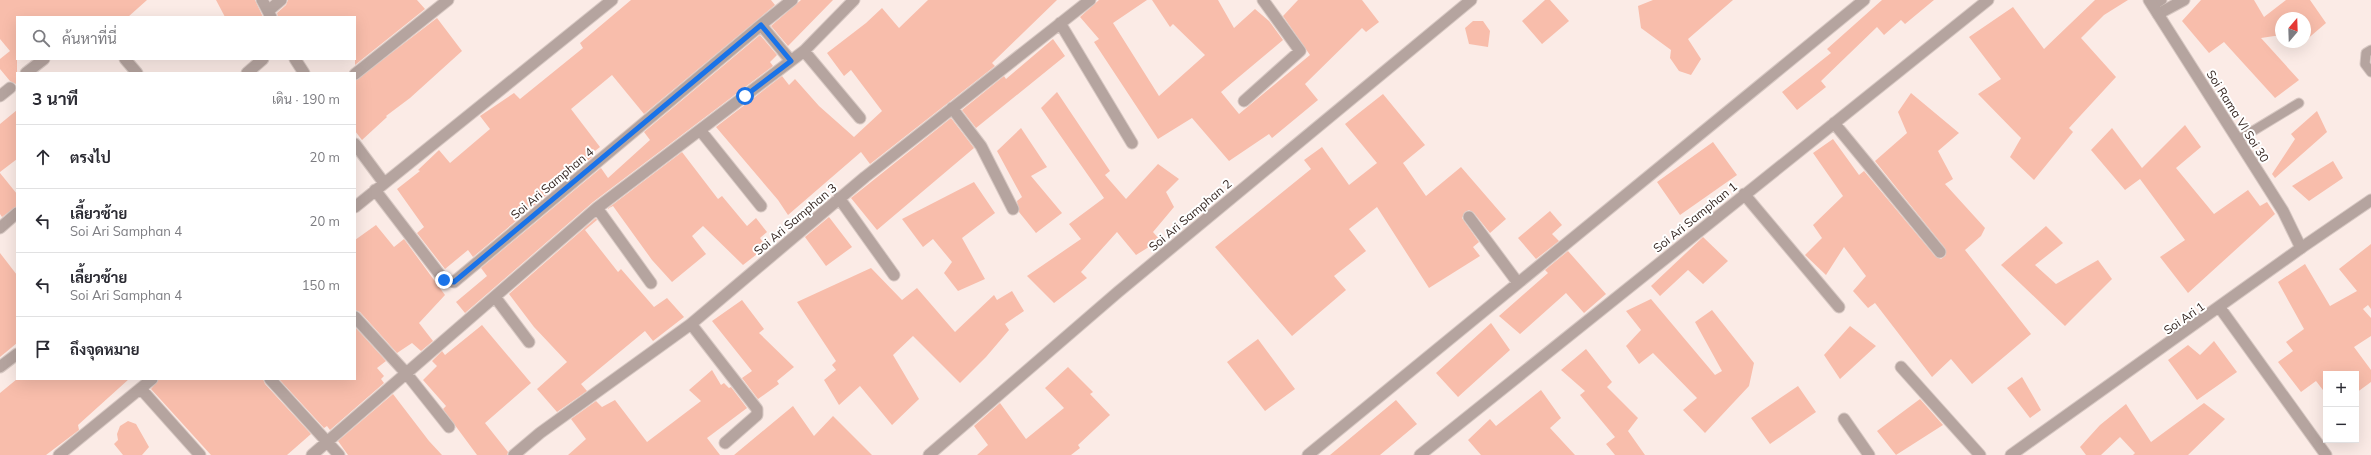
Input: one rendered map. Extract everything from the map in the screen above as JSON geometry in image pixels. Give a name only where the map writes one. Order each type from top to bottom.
[{"type":"street","points":[[262,0],[269,14],[281,0]]},
{"type":"street","points":[[356,73],[448,0]]},
{"type":"street","points":[[356,206],[612,0]]},
{"type":"street","name":"Soi Ari Samphan 4","points":[[380,187],[444,280],[454,282],[792,0]]},
{"type":"street","points":[[312,455],[597,208],[804,51],[852,0]]},
{"type":"street","name":"Soi Ari Samphan 3","points":[[514,455],[540,433],[691,324],[839,198],[1090,0]]},
{"type":"street","points":[[1244,101],[1300,50],[1263,0]]},
{"type":"street","name":"Soi Ari Samphan 2","points":[[929,455],[1118,292],[1471,0]]},
{"type":"street","points":[[1308,455],[1864,0]]},
{"type":"street","name":"Soi Ari Samphan 1","points":[[1420,455],[1988,0]]},
{"type":"street","points":[[2155,5],[2184,0]]},
{"type":"street","name":"Soi Rama VI Soi 30","points":[[2155,5],[2283,211],[2301,248]]},
{"type":"street","points":[[1060,23],[1132,143]]},
{"type":"street","points":[[761,25],[791,61]]},
{"type":"street","points":[[804,51],[860,118]]},
{"type":"street","points":[[27,72],[43,60]]},
{"type":"street","points":[[126,60],[136,72]]},
{"type":"street","points":[[248,72],[262,60]]},
{"type":"street","points":[[296,60],[303,72]]},
{"type":"street","points":[[0,96],[10,88]]},
{"type":"street","points":[[952,108],[981,146],[1013,209]]},
{"type":"street","points":[[1834,122],[1940,252]]},
{"type":"street","points":[[700,130],[761,206]]},
{"type":"street","points":[[356,146],[380,187]]},
{"type":"street","points":[[1744,194],[1838,307]]},
{"type":"street","points":[[839,198],[894,275]]},
{"type":"street","name":"Soi Ari 1","points":[[2015,454],[2220,308],[2301,248],[2371,200]]},
{"type":"street","points":[[597,208],[651,283]]},
{"type":"street","points":[[0,228],[16,214]]},
{"type":"street","points":[[1469,217],[1518,283]]},
{"type":"street","points":[[495,297],[529,342]]},
{"type":"street","points":[[2220,308],[2326,455]]},
{"type":"street","points":[[356,317],[406,373],[448,428]]},
{"type":"street","points":[[691,324],[757,409],[757,415],[725,443]]},
{"type":"street","points":[[0,367],[16,355]]},
{"type":"street","points":[[1901,367],[1980,455]]},
{"type":"street","points":[[59,455],[151,380]]},
{"type":"street","points":[[271,380],[339,455]]},
{"type":"street","points":[[141,389],[200,455]]},
{"type":"street","points":[[1844,419],[1869,455]]},
{"type":"lane","points":[[2371,50],[2366,53],[2365,64],[2371,72]]},
{"type":"lane","points":[[2238,140],[2299,103]]},
{"type":"building","points":[[0,0],[147,0],[129,16],[16,16],[16,84],[10,81],[0,69],[0,59],[10,51],[0,39]]},
{"type":"building","points":[[216,0],[255,0],[263,16],[224,16]]},
{"type":"building","points":[[288,0],[417,0],[425,9],[355,65],[356,16],[278,16],[277,13],[286,5]]},
{"type":"building","points":[[631,0],[771,0],[775,5],[644,114],[612,75],[571,109],[600,147],[590,155],[592,157],[473,257],[468,250],[445,269],[417,233],[424,227],[397,189],[420,171],[418,170],[439,150],[450,163],[490,129],[480,116],[514,93],[520,99],[583,48],[580,43]]},
{"type":"building","points":[[801,0],[833,0],[788,46],[771,26]]},
{"type":"building","points":[[928,0],[1057,0],[992,63],[995,66],[870,164],[861,152],[788,215],[778,200],[716,127],[782,76],[789,85],[795,79],[819,106],[854,137],[882,111],[851,70],[844,76],[827,53],[866,23],[882,8],[899,28]]},
{"type":"building","points":[[1099,0],[1147,0],[1113,23],[1159,96],[1205,55],[1173,24],[1170,27],[1152,0],[1218,0],[1234,28],[1255,9],[1269,21],[1283,40],[1221,92],[1239,114],[1310,55],[1283,16],[1298,0],[1362,0],[1379,22],[1366,32],[1362,28],[1305,84],[1318,100],[1272,138],[1269,134],[1229,161],[1192,118],[1158,139],[1094,42],[1099,39],[1080,17]]},
{"type":"building","points":[[1545,0],[1550,0],[1569,21],[1542,44],[1522,21]]},
{"type":"building","points":[[1653,0],[1733,0],[1688,39],[1701,59],[1691,75],[1679,71],[1670,58],[1671,50],[1641,28],[1638,6]]},
{"type":"building","points":[[1882,0],[1934,0],[1905,24],[1901,20],[1884,35],[1877,27],[1821,81],[1826,87],[1797,110],[1782,92],[1831,53],[1827,49]]},
{"type":"building","points":[[2095,0],[2128,0],[2104,15],[2081,38],[2116,77],[2069,128],[2073,132],[2034,180],[2010,157],[2021,138],[1978,94],[2001,79],[1969,37],[2013,7],[2044,49]]},
{"type":"building","points":[[2201,0],[2254,0],[2264,17],[2286,0],[2310,0],[2326,23],[2311,36],[2311,12],[2275,12],[2275,36],[2261,38],[2299,80],[2275,98],[2224,42],[2209,53],[2182,21]]},
{"type":"building","points":[[437,18],[462,51],[410,98],[386,116],[387,117],[362,140],[356,132],[356,80]]},
{"type":"building","points":[[1473,21],[1483,21],[1490,31],[1488,47],[1469,44],[1465,28]]},
{"type":"building","points":[[760,35],[777,55],[770,62],[773,66],[593,202],[465,313],[456,302],[487,276],[481,268],[601,168],[608,178],[650,140],[644,132]]},
{"type":"building","points":[[1053,39],[1065,56],[976,128],[962,110],[1004,76],[1006,79]]},
{"type":"building","points":[[1057,92],[1110,171],[1105,175],[1126,199],[1158,164],[1179,179],[1166,192],[1174,207],[1153,232],[1160,240],[1136,255],[1117,232],[1081,272],[1087,278],[1054,303],[1027,276],[1081,239],[1069,224],[1104,198],[1041,108]]},
{"type":"building","points":[[1911,93],[1959,133],[1938,151],[1953,179],[1945,184],[1985,228],[1981,236],[1965,250],[2031,334],[1972,384],[1951,359],[1932,377],[1875,303],[1868,308],[1853,291],[1866,276],[1844,247],[1826,275],[1805,255],[1822,238],[1813,225],[1843,196],[1813,153],[1833,139],[1859,175],[1864,171],[1935,256],[1941,259],[1946,255],[1945,248],[1875,161],[1907,133],[1898,112]]},
{"type":"building","points":[[1383,94],[1425,145],[1403,163],[1426,196],[1461,167],[1506,219],[1490,233],[1474,213],[1469,210],[1465,212],[1462,218],[1479,242],[1473,247],[1480,256],[1429,288],[1377,207],[1349,229],[1366,251],[1334,276],[1346,290],[1292,336],[1215,247],[1311,169],[1304,160],[1322,147],[1349,185],[1377,163],[1345,124]]},
{"type":"building","points":[[16,111],[16,160],[0,172],[0,124]]},
{"type":"building","points":[[2317,111],[2327,132],[2275,178],[2272,174],[2295,139],[2291,134]]},
{"type":"building","points":[[951,118],[974,148],[877,230],[851,198]]},
{"type":"building","points":[[2185,125],[2201,147],[2176,168],[2214,214],[2248,190],[2260,206],[2267,202],[2275,214],[2188,293],[2160,257],[2185,240],[2140,179],[2125,190],[2091,150],[2112,128],[2142,168]]},
{"type":"building","points":[[1021,128],[1047,167],[1031,176],[1062,213],[1036,233],[1019,212],[1017,201],[1022,197],[997,151]]},
{"type":"building","points":[[1713,142],[1737,175],[1680,215],[1657,182]]},
{"type":"building","points":[[682,152],[718,199],[722,196],[747,226],[756,218],[767,232],[760,238],[766,247],[743,265],[703,226],[692,236],[706,254],[672,282],[652,260],[613,206],[607,209]]},
{"type":"building","points":[[2333,161],[2343,178],[2309,201],[2292,186]]},
{"type":"building","points":[[0,173],[16,193],[16,207],[2,217],[0,214]]},
{"type":"building","points":[[974,182],[995,213],[962,238],[985,279],[958,291],[944,273],[952,262],[933,239],[923,247],[902,219]]},
{"type":"building","points":[[1550,211],[1562,225],[1552,234],[1559,241],[1536,259],[1518,238]]},
{"type":"building","points":[[829,217],[852,247],[826,266],[805,237]]},
{"type":"building","points":[[596,218],[597,220],[585,230],[618,272],[621,269],[654,307],[667,298],[684,317],[653,341],[645,331],[581,384],[587,391],[557,412],[537,389],[567,362],[534,327],[509,294]]},
{"type":"building","points":[[376,225],[394,247],[404,239],[445,295],[419,323],[433,341],[421,351],[412,343],[397,353],[360,312],[356,310],[356,239]]},
{"type":"building","points":[[2046,226],[2063,243],[2035,265],[2056,284],[2098,260],[2112,279],[2065,326],[2001,265]]},
{"type":"building","points":[[1703,237],[1728,261],[1703,284],[1688,270],[1660,296],[1651,286]]},
{"type":"building","points":[[2371,244],[2371,309],[2368,305],[2363,309],[2371,318],[2371,336],[2354,347],[2371,370],[2371,382],[2359,391],[2359,371],[2323,371],[2323,390],[2316,381],[2301,392],[2278,362],[2293,351],[2286,342],[2304,329],[2278,282],[2305,264],[2330,306],[2357,291],[2339,269]]},
{"type":"building","points":[[1568,251],[1606,294],[1584,313],[1566,293],[1520,334],[1499,316],[1548,273],[1545,270]]},
{"type":"building","points":[[0,253],[16,274],[16,344],[0,357]]},
{"type":"building","points":[[871,268],[902,300],[917,288],[955,332],[994,295],[997,300],[1012,291],[1024,311],[1005,324],[1009,330],[986,357],[960,383],[913,336],[893,355],[919,399],[892,425],[860,386],[839,405],[824,380],[836,370],[832,365],[836,361],[797,302]]},
{"type":"building","points":[[1651,299],[1715,375],[1722,371],[1695,322],[1712,310],[1754,363],[1749,386],[1705,433],[1683,410],[1697,398],[1653,353],[1639,364],[1626,346],[1641,330],[1626,311]]},
{"type":"building","points":[[742,300],[764,329],[759,333],[794,367],[777,381],[779,384],[758,399],[742,378],[752,371],[712,321]]},
{"type":"building","points":[[1491,323],[1510,350],[1458,397],[1436,373]]},
{"type":"building","points":[[482,325],[531,383],[485,423],[508,452],[507,455],[477,455],[443,409],[446,406],[423,380],[437,366],[432,361],[442,351],[445,355]]},
{"type":"building","points":[[1850,326],[1876,346],[1840,379],[1824,355]]},
{"type":"building","points":[[356,328],[386,361],[377,368],[384,376],[381,379],[384,383],[330,430],[327,426],[324,428],[280,380],[356,380]]},
{"type":"building","points":[[1258,339],[1295,389],[1265,411],[1227,362]]},
{"type":"building","points":[[2214,341],[2237,372],[2197,400],[2168,360],[2188,345],[2200,355]]},
{"type":"building","points":[[1586,349],[1612,382],[1607,387],[1638,418],[1628,431],[1645,455],[1615,455],[1606,444],[1615,437],[1580,395],[1585,391],[1561,370]]},
{"type":"building","points":[[1068,367],[1093,392],[1090,394],[1110,415],[1078,445],[1080,448],[1071,455],[977,455],[988,445],[974,426],[1000,403],[1026,439],[1064,408],[1045,388]]},
{"type":"building","points":[[712,370],[721,385],[724,383],[729,388],[731,387],[747,408],[707,438],[720,455],[568,455],[586,439],[571,419],[596,401],[602,407],[615,400],[647,442],[701,401],[689,390]]},
{"type":"building","points":[[2022,377],[2041,410],[2030,418],[2007,388]]},
{"type":"building","points":[[16,380],[128,380],[78,425],[79,430],[46,455],[0,455],[0,393]]},
{"type":"building","points":[[158,380],[263,380],[265,384],[311,434],[287,455],[211,455],[151,389]]},
{"type":"building","points":[[1798,386],[1816,412],[1770,444],[1751,418]]},
{"type":"building","points":[[1541,390],[1561,418],[1550,428],[1575,455],[1481,455],[1468,440],[1490,419],[1496,426]]},
{"type":"building","points":[[393,394],[429,441],[442,455],[348,455],[338,441]]},
{"type":"building","points":[[1920,399],[1943,425],[1896,455],[1877,431]]},
{"type":"building","points":[[1396,400],[1417,424],[1380,455],[1330,455]]},
{"type":"building","points":[[2204,403],[2225,419],[2188,455],[2133,455],[2135,453],[2120,437],[2101,455],[2086,455],[2080,447],[2100,425],[2126,404],[2151,442]]},
{"type":"building","points":[[793,406],[814,436],[833,416],[872,455],[734,455]]},
{"type":"building","points":[[128,421],[136,424],[149,447],[142,455],[123,455],[114,444],[118,440],[117,434],[120,426]]},
{"type":"route","points":[[444,280],[454,282],[761,25],[791,61],[745,96]]}]
